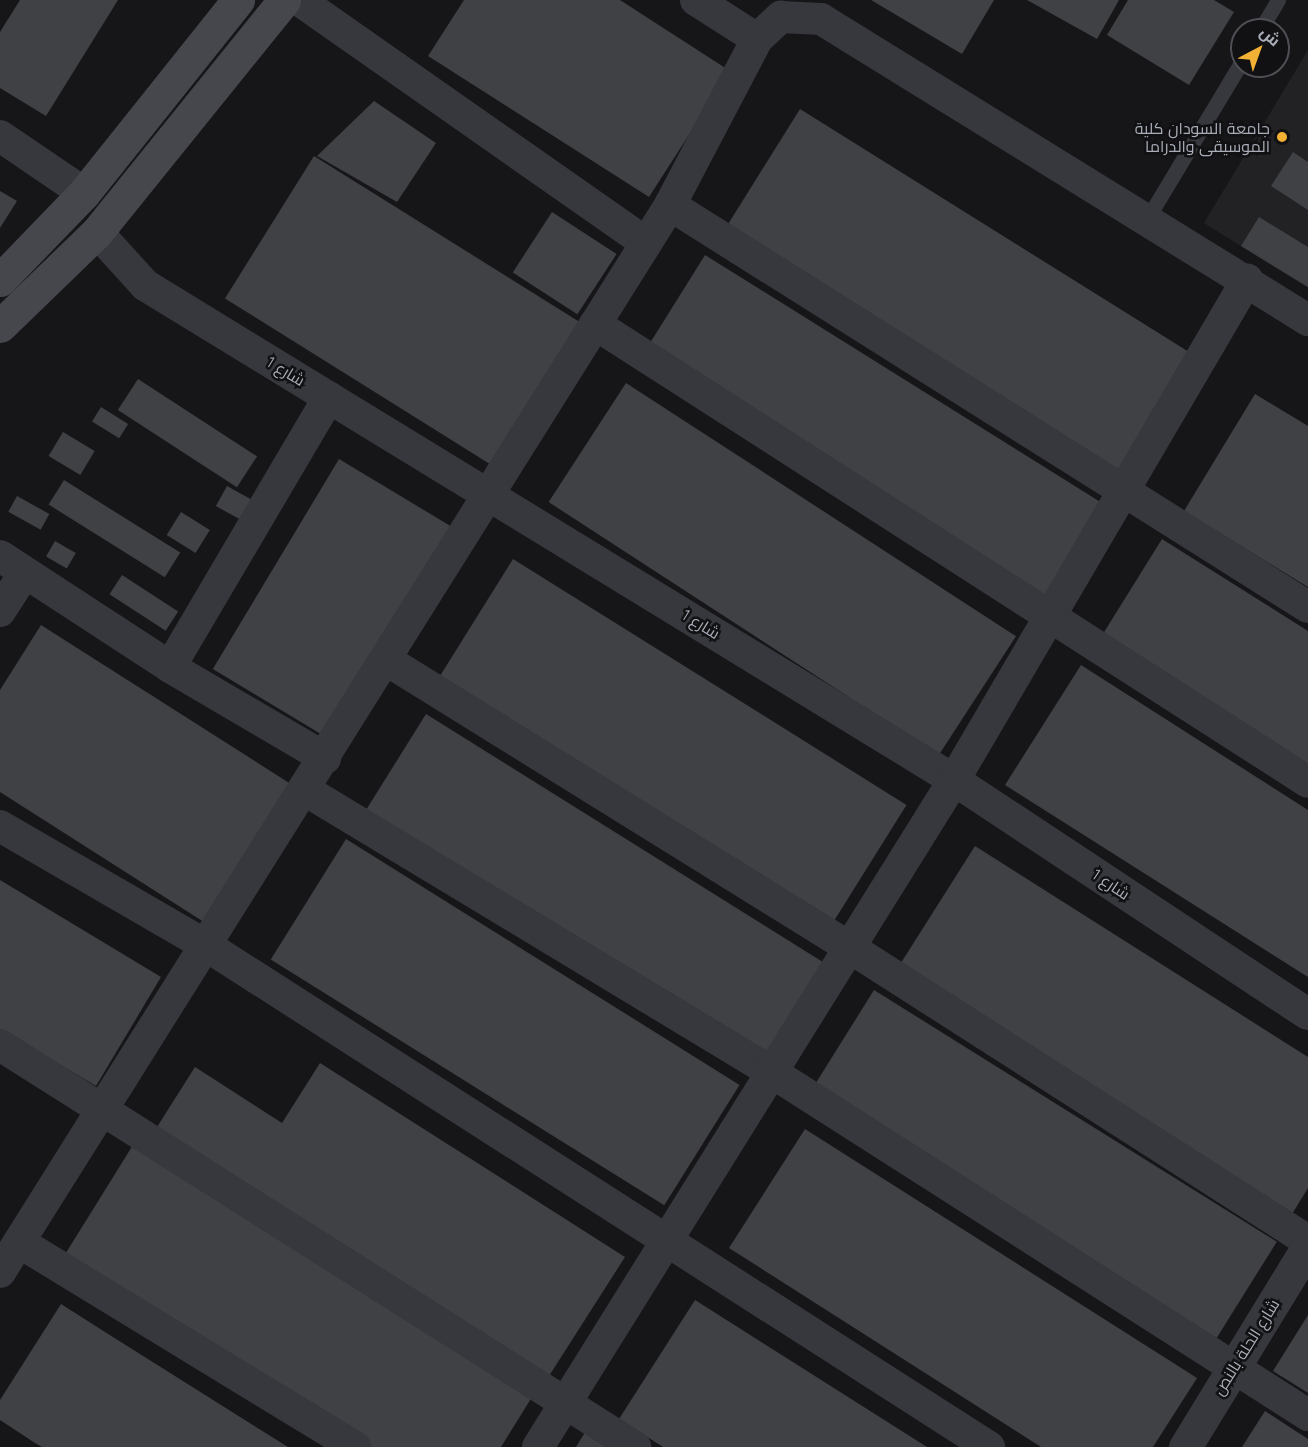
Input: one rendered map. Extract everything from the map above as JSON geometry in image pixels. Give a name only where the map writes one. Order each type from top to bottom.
[{"type":"main road","points":[[0,280],[84,193],[238,0]]},
{"type":"main road","points":[[0,326],[98,232],[284,0]]},
{"type":"street","points":[[298,0],[646,243]]},
{"type":"street","points":[[696,0],[757,39]]},
{"type":"street","points":[[0,1272],[388,661],[488,494],[670,205],[757,39],[780,17],[822,19],[1247,280],[1308,320]]},
{"type":"street","points":[[0,136],[84,193]]},
{"type":"street","points":[[670,205],[1308,607]]},
{"type":"street","name":"شارع 1","points":[[98,232],[145,285],[954,780],[1308,1014]]},
{"type":"street","points":[[538,1447],[670,1238],[770,1071],[954,780],[1247,280]]},
{"type":"street","points":[[595,324],[1048,618],[1308,782]]},
{"type":"street","points":[[170,667],[329,397]]},
{"type":"street","points":[[0,611],[12,565],[170,667],[325,758]]},
{"type":"street","points":[[388,661],[849,947],[1308,1241]]},
{"type":"street","points":[[305,790],[770,1071],[1308,1415]]},
{"type":"street","points":[[0,826],[207,946],[670,1238],[989,1447]]},
{"type":"street","points":[[0,1045],[635,1447]]},
{"type":"street","points":[[19,1242],[355,1447]]},
{"type":"street","name":"شارع الحلة بالنص","points":[[1185,1447],[1308,1246]]},
{"type":"lane","points":[[1267,18],[1278,0]]},
{"type":"lane","points":[[1147,219],[1232,78]]},
{"type":"shaded area","name":"جامعة السودان كلية الموسيقى والدراما","points":[[1308,50],[1308,288],[1204,223]]},
{"type":"building","points":[[20,0],[118,0],[46,116],[0,88],[0,32]]},
{"type":"building","points":[[464,0],[620,0],[730,71],[649,197],[428,56]]},
{"type":"building","points":[[871,0],[994,0],[962,54]]},
{"type":"building","points":[[1027,0],[1119,0],[1097,39]]},
{"type":"building","points":[[1128,0],[1214,0],[1234,12],[1189,85],[1107,35]]},
{"type":"building","points":[[374,101],[436,143],[397,202],[317,156]]},
{"type":"building","points":[[800,109],[1192,354],[1119,470],[727,225]]},
{"type":"building","points":[[1293,152],[1308,162],[1308,210],[1271,186]]},
{"type":"building","points":[[314,156],[583,324],[494,466],[225,298]]},
{"type":"building","points":[[0,191],[17,201],[0,228]]},
{"type":"building","points":[[552,212],[617,254],[577,314],[513,272]]},
{"type":"building","points":[[1259,217],[1308,247],[1308,287],[1241,246]]},
{"type":"building","points":[[705,255],[1104,505],[1043,602],[644,353]]},
{"type":"building","points":[[138,379],[257,456],[237,487],[118,410]]},
{"type":"building","points":[[626,383],[1016,636],[939,755],[549,502]]},
{"type":"building","points":[[1255,394],[1308,426],[1308,587],[1184,511]]},
{"type":"building","points":[[101,407],[128,424],[119,438],[92,421]]},
{"type":"building","points":[[63,432],[95,451],[80,475],[49,456]]},
{"type":"building","points":[[339,459],[450,526],[324,736],[213,669]]},
{"type":"building","points":[[64,480],[180,553],[165,577],[49,505]]},
{"type":"building","points":[[227,486],[256,502],[245,522],[216,506]]},
{"type":"building","points":[[17,496],[49,514],[41,530],[8,512]]},
{"type":"building","points":[[181,512],[210,530],[196,553],[167,535]]},
{"type":"building","points":[[1162,539],[1308,631],[1308,768],[1101,637]]},
{"type":"building","points":[[55,541],[76,553],[67,569],[46,557]]},
{"type":"building","points":[[513,559],[906,805],[831,925],[438,679]]},
{"type":"building","points":[[122,575],[178,611],[166,631],[109,594]]},
{"type":"building","points":[[41,625],[294,786],[207,924],[0,792],[0,690]]},
{"type":"building","points":[[1081,665],[1308,810],[1308,977],[1005,785]]},
{"type":"building","points":[[426,714],[829,966],[768,1063],[365,812]]},
{"type":"building","points":[[346,839],[739,1085],[664,1205],[271,959]]},
{"type":"building","points":[[975,846],[1308,1057],[1308,1188],[1292,1214],[899,966]]},
{"type":"building","points":[[0,880],[161,977],[96,1086],[0,1029]]},
{"type":"building","points":[[874,990],[1277,1242],[1216,1339],[813,1088]]},
{"type":"building","points":[[320,1063],[625,1257],[549,1376],[157,1127],[195,1067],[282,1123]]},
{"type":"building","points":[[805,1129],[1197,1378],[1153,1447],[1041,1447],[729,1248]]},
{"type":"building","points":[[133,1145],[532,1397],[501,1447],[367,1447],[64,1256]]},
{"type":"building","points":[[695,1300],[927,1447],[663,1447],[619,1419]]},
{"type":"building","points":[[61,1304],[288,1447],[42,1447],[35,1443],[0,1420],[0,1400]]},
{"type":"building","points":[[1308,1315],[1308,1393],[1273,1371]]},
{"type":"building","points":[[1265,1411],[1308,1439],[1308,1447],[1242,1447]]},
{"type":"building","points":[[587,1429],[616,1447],[576,1447]]},
{"type":"place","name":"جامعة السودان كلية الموسيقى والدراما","points":[[1282,137]]}]
